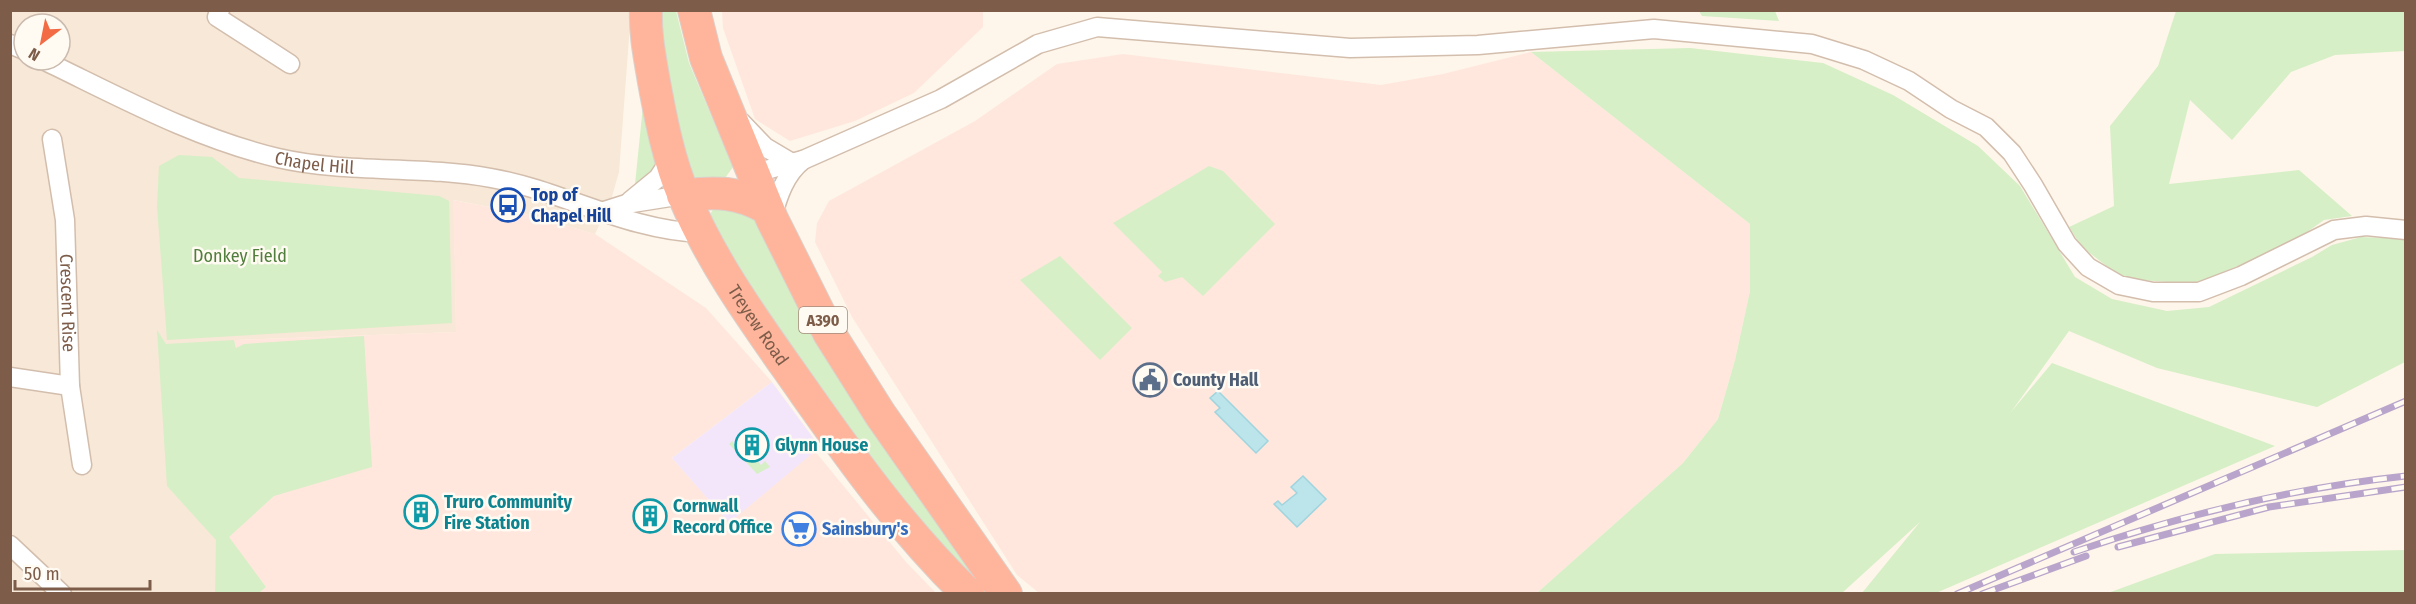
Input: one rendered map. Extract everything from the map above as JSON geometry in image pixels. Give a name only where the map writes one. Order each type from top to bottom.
[{"type":"highway","name":"Treyew Road","points":[[646,10],[645,29],[659,110],[683,195],[701,233],[749,315],[874,489],[912,536],[968,594]]},
{"type":"highway","name":"A390","points":[[694,10],[706,58],[770,214],[835,342],[880,414],[1006,594]]},
{"type":"highway","points":[[722,191],[755,173]]},
{"type":"highway","points":[[683,195],[722,191],[753,200],[770,214]]},
{"type":"street","points":[[220,10],[218,17],[291,64]]},
{"type":"street","points":[[755,173],[798,161],[940,99],[1038,44],[1097,27],[1350,48],[1478,45],[1654,29],[1812,44],[1864,60],[1909,81],[1986,127],[2012,153],[2067,244],[2088,267],[2119,285],[2153,292],[2199,292],[2241,276],[2334,230],[2366,226],[2406,230]]},
{"type":"street","name":"Chapel Hill","points":[[68,72],[164,119],[278,158],[350,168],[491,178],[555,195],[642,226],[701,233]]},
{"type":"street","points":[[726,105],[757,140],[798,161]]},
{"type":"street","name":"Crescent Rise","points":[[52,139],[65,220],[70,386],[82,465]]},
{"type":"street","points":[[626,204],[658,178],[672,157]]},
{"type":"street","points":[[770,214],[782,187],[798,161]]},
{"type":"street","points":[[601,212],[626,204],[683,195]]},
{"type":"street","points":[[10,377],[70,386]]},
{"type":"street","points":[[10,545],[62,594]]},
{"type":"shaded area","points":[[10,11],[631,11],[619,172],[611,200],[595,234],[522,213],[454,200],[456,332],[234,340],[259,593],[11,593]]},
{"type":"shaded area","points":[[722,11],[983,11],[983,27],[914,93],[855,121],[790,141],[755,119],[723,28]]},
{"type":"shaded area","points":[[1531,52],[1750,224],[1750,291],[1735,360],[1718,419],[1683,463],[1537,593],[1039,593],[1017,575],[852,317],[815,242],[817,223],[829,201],[975,121],[1057,64],[1123,54],[1381,85],[1443,74]]},
{"type":"shaded area","points":[[453,200],[522,213],[595,234],[706,308],[772,382],[672,458],[729,522],[814,450],[906,562],[936,593],[259,593],[266,587],[228,537],[274,496],[234,340],[456,332]]},
{"type":"shaded area","points":[[772,382],[820,447],[729,523],[672,458]]},
{"type":"green space","points":[[654,11],[676,11],[689,63],[733,167],[725,178],[689,183]]},
{"type":"green space","points":[[1699,11],[1775,11],[1779,21],[1702,16]]},
{"type":"green space","points":[[2176,11],[2405,11],[2405,51],[2335,55],[2291,72],[2232,140],[2190,100],[2169,184],[2299,170],[2352,216],[2324,220],[2290,244],[2195,284],[2141,280],[2118,275],[2082,247],[2069,227],[2114,206],[2110,126],[2158,66]]},
{"type":"green space","points":[[1690,48],[1823,63],[1893,95],[1978,146],[2020,186],[2075,277],[2112,299],[2167,311],[2209,307],[2332,245],[2361,237],[2405,239],[2405,362],[2317,407],[2157,368],[2069,331],[2011,412],[2052,363],[2275,446],[1936,593],[1862,593],[1920,522],[1842,593],[1537,593],[1683,463],[1718,419],[1735,360],[1750,291],[1750,224],[1531,52]]},
{"type":"green space","points":[[645,86],[659,164],[634,194]]},
{"type":"green space","name":"Donkey Field","points":[[179,155],[212,157],[239,178],[439,196],[449,201],[452,323],[167,340],[157,206],[159,166]]},
{"type":"green space","points":[[1209,166],[1223,171],[1275,224],[1203,296],[1182,277],[1165,282],[1158,276],[1162,272],[1113,223]]},
{"type":"green space","points":[[716,204],[751,208],[981,580],[973,588],[826,407],[707,220]]},
{"type":"green space","points":[[1060,256],[1132,328],[1100,360],[1020,280]]},
{"type":"green space","points":[[157,330],[166,344],[234,340],[236,348],[244,344],[364,336],[372,467],[274,496],[229,537],[266,587],[259,593],[215,593],[216,540],[167,486]]},
{"type":"green space","points":[[732,441],[749,460],[754,457],[761,465],[765,461],[770,467],[757,474],[729,444]]},
{"type":"green space","points":[[2405,550],[2405,593],[2108,593],[2215,554]]},
{"type":"water","points":[[1218,391],[1268,441],[1256,453],[1215,412],[1220,408],[1210,398]]},
{"type":"water","points":[[1303,476],[1326,499],[1297,527],[1274,504],[1278,501],[1282,505],[1297,493],[1291,487]]},
{"type":"railway","points":[[1957,594],[2406,401]]},
{"type":"railway","points":[[2074,552],[2155,526],[2238,505],[2321,488],[2406,476]]},
{"type":"railway","points":[[2118,547],[2269,507],[2406,487]]},
{"type":"railway","points":[[1982,594],[2086,556]]},
{"type":"place","name":"Top of Chapel Hill","points":[[508,205]]},
{"type":"place","name":"County Hall","points":[[1150,380]]},
{"type":"place","name":"Glynn House","points":[[752,445]]},
{"type":"place","name":"Truro Community Fire Station","points":[[421,512]]},
{"type":"place","name":"Cornwall Record Office","points":[[650,516]]},
{"type":"place","name":"Sainsbury's","points":[[799,529]]}]
